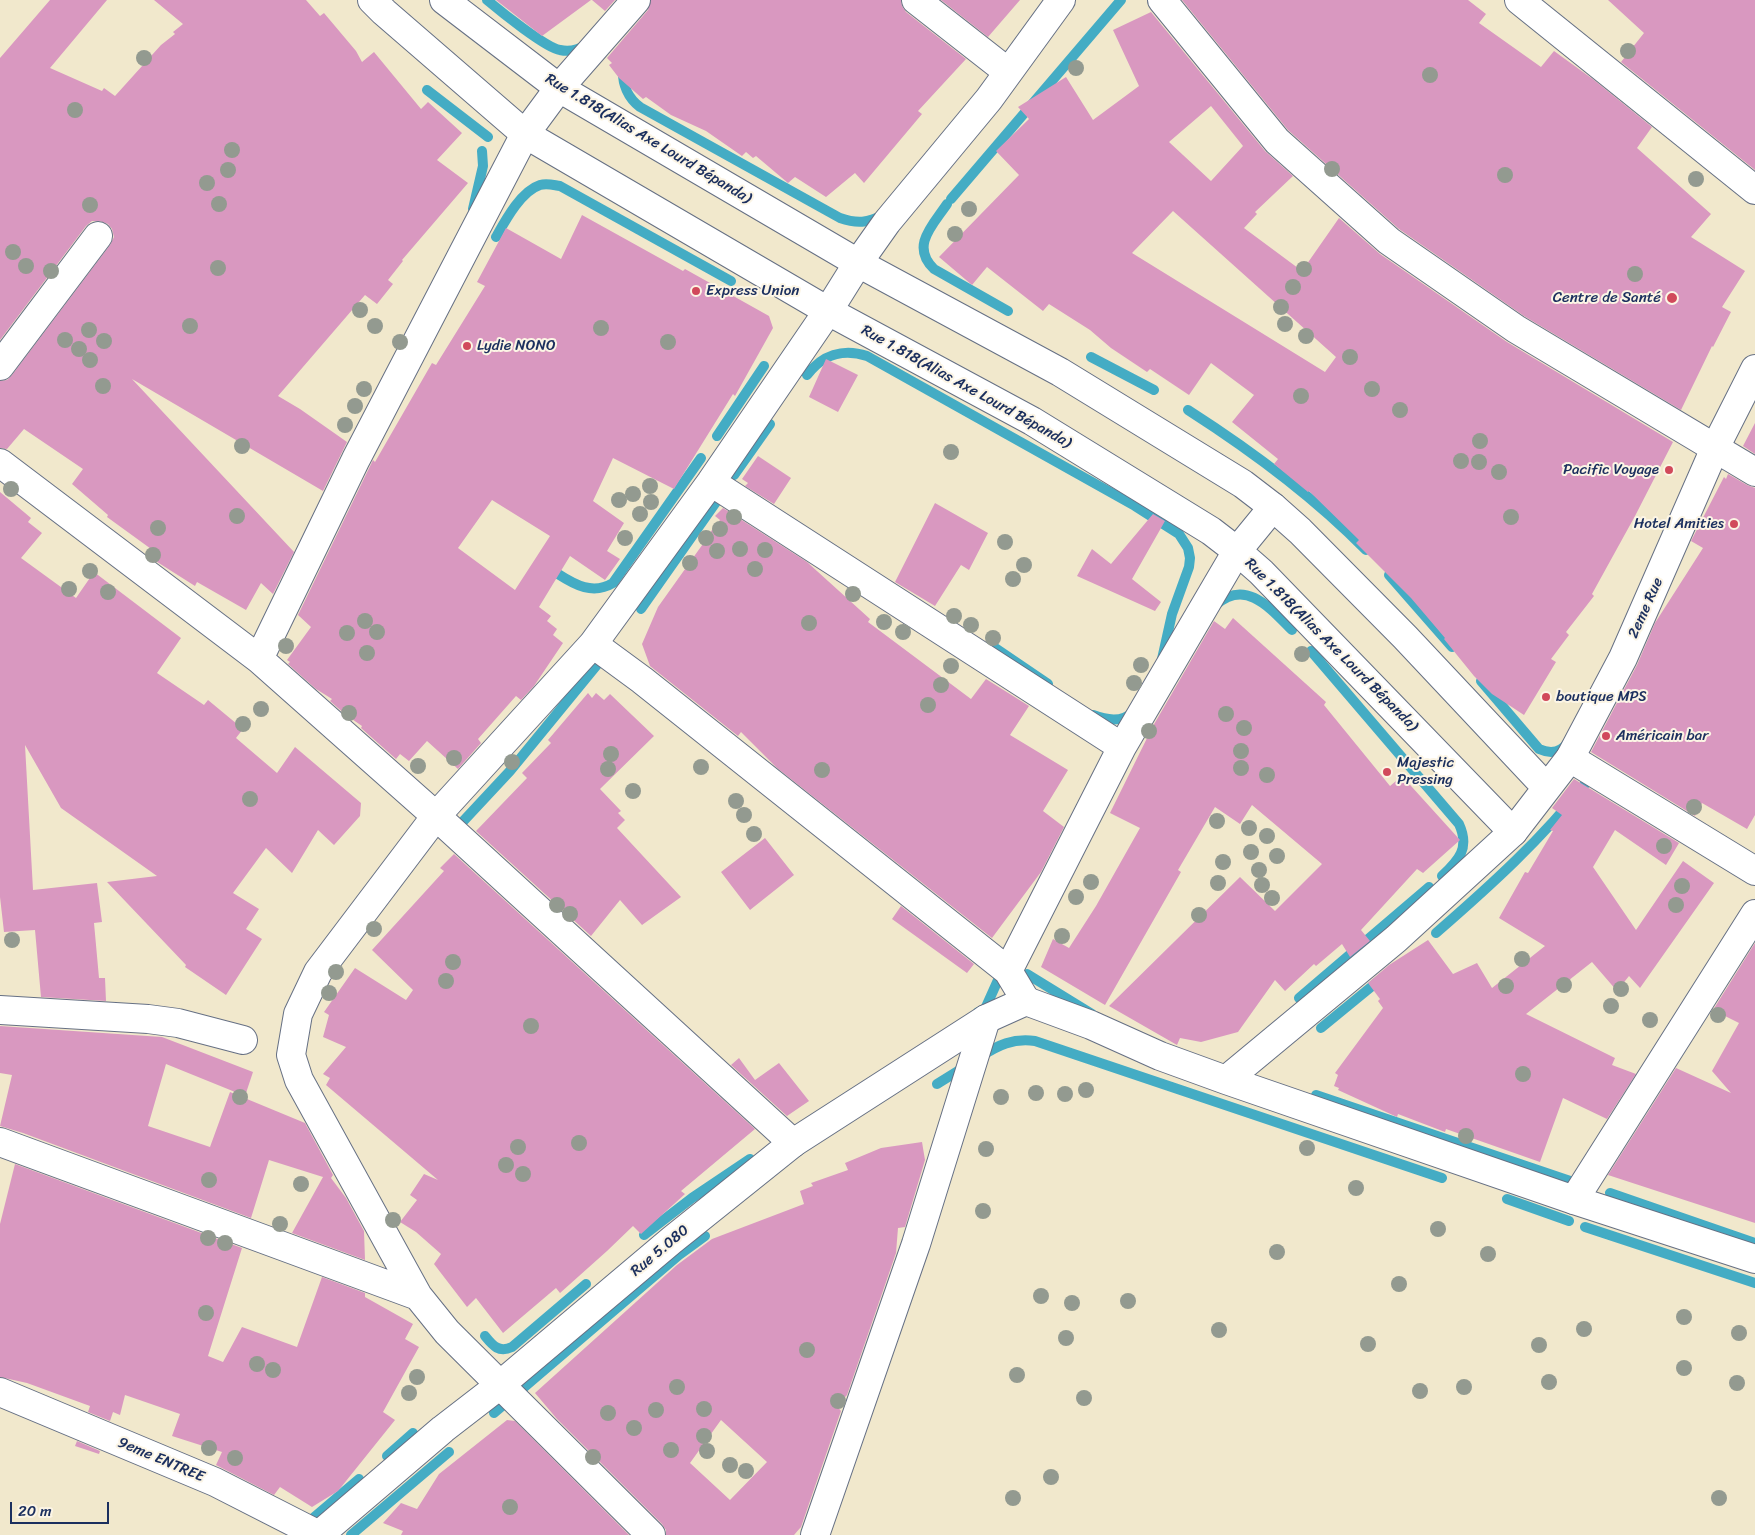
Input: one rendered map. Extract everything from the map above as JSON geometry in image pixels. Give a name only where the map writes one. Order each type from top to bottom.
[{"type":"street","name":"Rue 1.818(Alias Axe Lourd Bépanda)","points":[[372,0],[525,134],[828,311],[1032,421],[1211,531],[1268,579],[1513,832]]},
{"type":"street","name":"Rue 1.818(Alias Axe Lourd Bépanda)","points":[[444,0],[558,88],[858,262],[1060,372],[1242,484],[1273,507],[1300,531],[1405,637],[1546,787]]},
{"type":"street","points":[[258,659],[360,450],[525,134],[558,88],[636,0]]},
{"type":"street","points":[[916,0],[1008,72]]},
{"type":"street","points":[[651,1535],[447,1332],[418,1296],[299,1080],[291,1055],[298,1014],[318,972],[436,816],[593,644],[711,482],[828,311],[858,262],[887,222],[989,99],[1061,0]]},
{"type":"street","points":[[1162,0],[1277,141],[1390,241],[1516,329],[1755,472]]},
{"type":"street","points":[[1519,0],[1755,190]]},
{"type":"street","points":[[0,366],[98,236]]},
{"type":"street","name":"2eme Rue","points":[[1226,1080],[1396,939],[1513,832],[1570,758],[1623,658],[1715,448],[1755,369]]},
{"type":"street","points":[[0,463],[258,659],[436,816],[793,1143]]},
{"type":"street","points":[[711,482],[1122,747]]},
{"type":"street","points":[[1008,971],[1122,747],[1237,551],[1273,507]]},
{"type":"street","points":[[593,644],[642,680],[1008,971],[1026,1001],[1091,1025],[1160,1056],[1226,1080],[1574,1200],[1755,1259]]},
{"type":"street","points":[[1570,758],[1755,871]]},
{"type":"street","points":[[1574,1200],[1755,914]]},
{"type":"street","name":"Rue 5.080","points":[[319,1535],[443,1429],[500,1385],[672,1240],[793,1143],[986,1019],[1026,1001]]},
{"type":"street","points":[[0,1010],[148,1019],[178,1023],[243,1040]]},
{"type":"street","points":[[815,1535],[916,1244],[986,1019]]},
{"type":"street","points":[[0,1142],[418,1296]]},
{"type":"street","name":"9eme ENTREE","points":[[0,1392],[215,1482],[319,1535]]},
{"type":"building","points":[[50,0],[107,0],[50,68],[102,91],[104,88],[115,96],[161,45],[175,34],[173,32],[183,24],[154,0],[306,0],[320,16],[324,13],[356,51],[362,62],[374,52],[421,109],[428,102],[462,133],[437,160],[468,183],[402,260],[388,280],[393,284],[377,304],[365,295],[278,396],[347,442],[323,491],[132,379],[294,552],[273,594],[261,583],[246,610],[197,582],[195,586],[154,560],[158,554],[107,517],[108,515],[72,484],[83,469],[24,429],[7,449],[0,448],[0,381],[7,380],[12,375],[110,245],[114,237],[112,229],[108,224],[92,221],[86,226],[0,340],[0,58]]},
{"type":"building","points":[[496,0],[591,0],[542,36]]},
{"type":"building","points":[[592,0],[615,0],[605,11]]},
{"type":"building","points":[[651,0],[901,0],[906,12],[966,59],[918,111],[922,114],[864,183],[855,173],[826,197],[795,177],[788,183],[756,156],[753,158],[746,152],[742,156],[706,131],[671,115],[646,97],[643,99],[619,78],[609,65],[612,63],[607,58],[648,10]]},
{"type":"building","points":[[941,0],[1020,0],[988,37]]},
{"type":"building","points":[[1182,0],[1468,0],[1486,14],[1479,23],[1541,67],[1554,51],[1594,80],[1652,127],[1637,148],[1711,214],[1691,237],[1745,271],[1722,307],[1731,312],[1681,410],[1524,316],[1399,229],[1288,130]]},
{"type":"building","points":[[1608,0],[1755,0],[1755,170],[1621,62],[1644,33]]},
{"type":"building","points":[[1151,12],[1265,151],[1293,176],[1255,212],[1257,214],[1244,228],[1302,271],[1339,218],[1380,254],[1507,342],[1673,442],[1592,594],[1594,596],[1566,632],[1569,635],[1551,659],[1556,662],[1524,715],[1492,694],[1474,676],[1411,598],[1356,543],[1359,540],[1309,491],[1274,464],[1278,459],[1232,422],[1254,395],[1211,363],[1189,395],[1150,369],[1147,372],[1111,348],[1090,330],[1049,304],[1043,311],[987,267],[972,285],[939,257],[1019,175],[996,151],[1029,119],[1018,107],[1066,77],[1093,120],[1139,86],[1113,30]],"holes":[[[1211,106],[1243,146],[1211,181],[1169,142]],[[1173,211],[1336,357],[1325,372],[1132,253]]]},
{"type":"building","points":[[582,215],[769,316],[773,328],[735,396],[733,394],[674,489],[613,458],[593,501],[624,523],[607,551],[620,559],[605,580],[570,556],[539,607],[551,616],[547,621],[557,629],[553,635],[563,643],[534,686],[521,700],[516,696],[478,739],[481,743],[458,769],[427,741],[409,761],[400,754],[396,759],[361,728],[362,726],[330,701],[332,699],[316,689],[288,664],[290,662],[287,660],[311,627],[298,615],[373,460],[375,462],[432,363],[436,365],[485,286],[477,282],[506,228],[561,259]],"holes":[[[492,500],[550,536],[515,590],[458,548]]]},
{"type":"building","points":[[826,359],[858,375],[838,412],[809,397]]},
{"type":"building","points":[[1755,423],[1755,454],[1743,446]]},
{"type":"building","points":[[758,456],[791,478],[774,504],[745,486],[748,483],[742,479]]},
{"type":"building","points":[[1728,474],[1755,488],[1755,815],[1747,829],[1702,803],[1695,816],[1591,752],[1637,665],[1655,623],[1703,548],[1691,541],[1724,477],[1726,479]]},
{"type":"building","points":[[0,492],[31,518],[28,522],[42,533],[21,558],[76,598],[94,572],[181,638],[157,673],[204,705],[208,700],[243,729],[236,738],[277,773],[295,747],[361,803],[360,816],[334,845],[318,830],[292,873],[266,848],[233,893],[259,909],[246,929],[262,939],[226,995],[185,967],[186,965],[107,882],[157,876],[61,808],[25,745],[33,890],[97,883],[102,922],[94,923],[99,978],[105,978],[106,1001],[41,997],[35,930],[4,932],[0,897]]},
{"type":"building","points":[[935,503],[988,533],[969,570],[961,565],[935,606],[895,582]]},
{"type":"building","points":[[723,508],[807,562],[870,619],[868,622],[971,699],[986,679],[1029,706],[1010,735],[1068,770],[1043,811],[1064,827],[1041,872],[992,938],[777,768],[741,732],[738,736],[650,666],[642,644],[658,607],[720,520],[715,516]]},
{"type":"building","points":[[1153,514],[1165,521],[1132,579],[1161,602],[1155,611],[1077,576],[1092,549],[1111,564]]},
{"type":"building","points":[[1233,618],[1326,702],[1324,705],[1390,786],[1402,776],[1460,840],[1423,873],[1417,869],[1361,930],[1370,941],[1350,957],[1342,944],[1316,966],[1314,964],[1285,991],[1275,980],[1238,1032],[1201,1042],[1180,1038],[1177,1045],[1109,1006],[1240,877],[1275,911],[1322,864],[1252,805],[1240,824],[1215,807],[1178,870],[1181,872],[1105,1005],[1041,967],[1053,939],[1069,948],[1096,906],[1140,828],[1110,813],[1153,726],[1214,621],[1225,629]]},
{"type":"building","points":[[588,693],[592,698],[596,693],[604,700],[610,694],[654,736],[600,789],[621,811],[618,813],[625,820],[617,828],[681,897],[642,925],[620,900],[591,936],[476,831],[527,778],[522,773],[551,743],[548,740]]},
{"type":"building","points":[[1574,779],[1679,843],[1666,865],[1615,830],[1593,867],[1636,930],[1683,861],[1714,883],[1640,988],[1629,976],[1617,991],[1592,962],[1526,1014],[1615,1058],[1612,1065],[1636,1074],[1607,1119],[1563,1098],[1540,1162],[1446,1129],[1445,1132],[1398,1114],[1397,1117],[1338,1090],[1339,1088],[1334,1086],[1338,1075],[1335,1073],[1383,1008],[1378,1001],[1380,999],[1368,983],[1389,965],[1428,940],[1453,974],[1477,963],[1492,988],[1545,946],[1499,918],[1525,872],[1528,873],[1553,831],[1550,830],[1562,815],[1552,808]]},
{"type":"building","points":[[765,838],[794,875],[750,910],[721,872]]},
{"type":"building","points":[[454,854],[755,1129],[681,1191],[685,1194],[641,1234],[633,1226],[560,1293],[556,1288],[503,1333],[476,1298],[467,1307],[434,1264],[441,1254],[416,1232],[400,1222],[417,1200],[410,1195],[424,1174],[438,1180],[326,1085],[330,1078],[323,1074],[346,1047],[323,1037],[329,1015],[324,1012],[355,968],[406,1000],[413,990],[372,950],[444,871],[440,868]]},
{"type":"building","points":[[901,906],[974,964],[967,973],[892,919]]},
{"type":"building","points":[[1755,943],[1755,1223],[1608,1175],[1676,1068],[1731,1093],[1712,1071],[1739,1023],[1713,1010]]},
{"type":"building","points":[[0,1026],[162,1037],[253,1072],[245,1096],[166,1064],[148,1126],[210,1147],[230,1092],[305,1123],[333,1175],[331,1178],[346,1198],[364,1231],[365,1260],[292,1233],[323,1177],[269,1160],[251,1218],[0,1126],[12,1075],[0,1073]]},
{"type":"building","points":[[739,1058],[755,1080],[779,1063],[809,1101],[787,1116],[731,1065]]},
{"type":"building","points":[[922,1142],[925,1160],[905,1227],[898,1228],[896,1253],[847,1395],[837,1406],[841,1411],[801,1527],[794,1535],[666,1535],[666,1530],[662,1524],[557,1419],[535,1393],[677,1265],[712,1239],[804,1204],[800,1191],[813,1186],[811,1183],[848,1170],[845,1163],[881,1148]],"holes":[[[721,1420],[767,1462],[730,1500],[690,1463]]]},
{"type":"building","points":[[15,1164],[242,1248],[208,1356],[223,1362],[242,1327],[297,1347],[322,1277],[365,1293],[365,1297],[413,1324],[405,1339],[419,1347],[383,1412],[395,1420],[338,1491],[312,1507],[280,1487],[274,1495],[216,1465],[222,1452],[172,1436],[180,1414],[125,1395],[120,1415],[113,1412],[110,1421],[88,1412],[90,1406],[27,1383],[0,1377],[0,1224]]},
{"type":"building","points":[[507,1420],[515,1421],[629,1535],[401,1535],[403,1531],[383,1523],[401,1503],[417,1509],[439,1474]]},
{"type":"building","points":[[77,1441],[100,1451],[99,1454],[75,1446]]},
{"type":"waterway","points":[[487,0],[553,48],[570,51],[586,45]]},
{"type":"waterway","points":[[951,199],[1121,0]]},
{"type":"waterway","points":[[623,69],[627,90],[640,107],[840,218],[862,222],[883,215]]},
{"type":"waterway","points":[[427,90],[488,137]]},
{"type":"waterway","points":[[473,209],[483,166],[482,151]]},
{"type":"waterway","points":[[496,237],[514,207],[526,193],[540,185],[550,184],[560,186],[731,281]]},
{"type":"waterway","points":[[947,204],[926,236],[924,252],[927,260],[934,269],[1008,311]]},
{"type":"waterway","points":[[807,375],[819,362],[834,355],[850,353],[867,356],[1135,506],[1179,534],[1188,548],[1189,567],[1172,614],[1162,659]]},
{"type":"waterway","points":[[1091,357],[1154,390]]},
{"type":"waterway","points":[[717,436],[764,366]]},
{"type":"waterway","points":[[1188,410],[1235,441],[1303,492],[1366,550]]},
{"type":"waterway","points":[[734,475],[770,424]]},
{"type":"waterway","points":[[558,574],[584,587],[606,587],[613,583],[701,458]]},
{"type":"waterway","points":[[641,609],[719,498]]},
{"type":"waterway","points":[[1389,575],[1452,647]]},
{"type":"waterway","points":[[1216,605],[1227,597],[1248,596],[1267,606],[1292,630]]},
{"type":"waterway","points":[[995,648],[1048,684]]},
{"type":"waterway","points":[[1311,651],[1459,824],[1462,832],[1463,847],[1458,859],[1442,876]]},
{"type":"waterway","points":[[455,830],[510,771],[605,655]]},
{"type":"waterway","points":[[1481,681],[1539,749],[1555,752],[1568,742]]},
{"type":"waterway","points":[[1093,715],[1114,720],[1124,718],[1133,712]]},
{"type":"waterway","points":[[1436,933],[1515,861],[1552,823],[1586,783]]},
{"type":"waterway","points":[[1299,998],[1429,887]]},
{"type":"waterway","points":[[1027,974],[1092,1014]]},
{"type":"waterway","points":[[1321,1028],[1382,978]]},
{"type":"waterway","points":[[978,1012],[985,1009],[998,980]]},
{"type":"waterway","points":[[980,1057],[1006,1043],[1027,1040],[1035,1041],[1442,1178]]},
{"type":"waterway","points":[[937,1084],[966,1066]]},
{"type":"waterway","points":[[1316,1095],[1582,1185]]},
{"type":"waterway","points":[[644,1235],[692,1198],[750,1159]]},
{"type":"waterway","points":[[1610,1193],[1755,1243]]},
{"type":"waterway","points":[[1507,1199],[1569,1221]]},
{"type":"waterway","points":[[1585,1227],[1755,1283]]},
{"type":"waterway","points":[[494,1413],[679,1255],[705,1236]]},
{"type":"waterway","points":[[485,1336],[497,1348],[507,1349],[512,1347],[586,1284]]},
{"type":"waterway","points":[[387,1456],[413,1433]]},
{"type":"waterway","points":[[351,1535],[449,1452]]},
{"type":"waterway","points":[[312,1519],[359,1479]]},
{"type":"place","name":"Express Union","points":[[696,291]]},
{"type":"place","name":"Centre de Santé","points":[[1672,298]]},
{"type":"place","name":"Lydie NONO","points":[[467,346]]},
{"type":"place","name":"Pacific Voyage","points":[[1669,470]]},
{"type":"place","name":"Hotel Amities","points":[[1734,524]]},
{"type":"place","name":"boutique MPS","points":[[1546,697]]},
{"type":"place","name":"Américain bar","points":[[1606,736]]},
{"type":"place","name":"Majestic Pressing","points":[[1387,772]]}]
